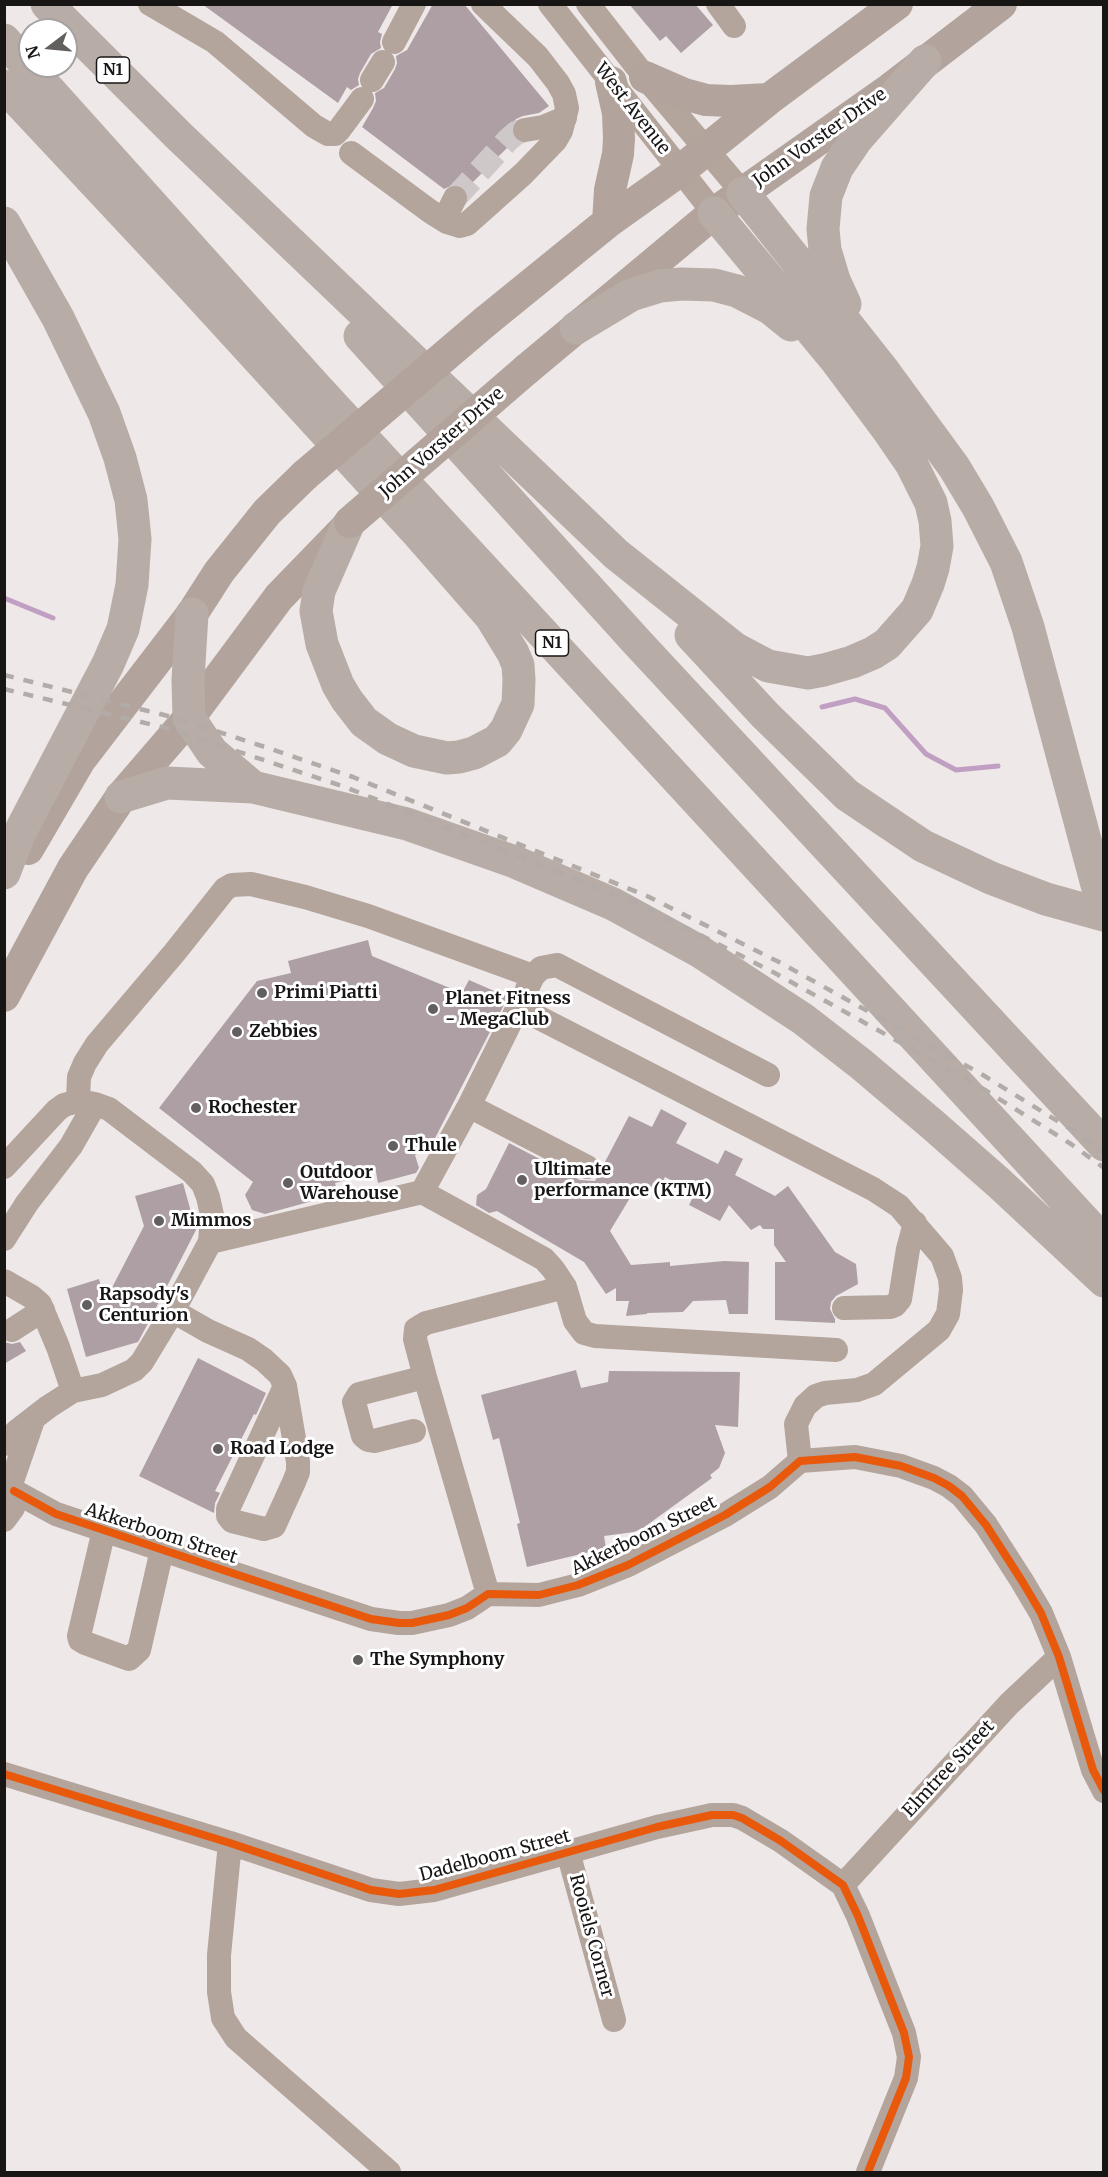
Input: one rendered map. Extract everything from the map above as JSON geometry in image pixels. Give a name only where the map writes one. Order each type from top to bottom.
[{"type":"highway","name":"N1","points":[[47,4],[178,135],[636,641],[1104,1145]]},
{"type":"highway","name":"N1","points":[[4,40],[314,385],[1104,1242]]},
{"type":"highway","points":[[883,370],[834,280],[825,250],[824,210],[826,196],[837,168],[856,140],[925,61]]},
{"type":"highway","points":[[4,87],[220,318],[491,617],[513,653],[518,665],[519,680],[518,704],[506,729],[496,741],[474,753],[459,757],[447,758],[414,751],[388,739],[364,722],[347,700],[327,659],[316,611],[318,591],[348,524]]},
{"type":"highway","points":[[178,135],[616,554],[765,715],[847,795],[923,846],[981,873],[1046,899],[1104,913],[1028,627],[1006,562],[978,507],[954,467],[883,370],[743,193]]},
{"type":"highway","points":[[616,554],[734,648],[768,666],[808,673],[852,662],[887,644],[917,610],[928,584],[937,546],[935,521],[931,503],[912,465],[835,359],[714,213]]},
{"type":"highway","points":[[4,223],[58,318],[104,413],[120,458],[131,500],[135,539],[132,585],[123,629],[108,664],[19,834],[4,873]]},
{"type":"highway","points":[[576,328],[631,295],[650,289],[681,284],[714,285],[737,291],[770,308],[835,359]]},
{"type":"highway","points":[[192,614],[188,680],[189,718],[212,752],[253,787]]},
{"type":"highway","points":[[122,797],[167,783],[253,787],[407,824],[498,856],[613,904],[699,951],[803,1019],[861,1064],[999,1183],[1104,1281]]},
{"type":"main road","points":[[4,888],[80,760],[192,614],[219,572],[267,512],[305,475],[486,321],[608,222],[681,170],[769,99],[897,4]]},
{"type":"main road","name":"John Vorster Drive","points":[[4,996],[73,868],[122,797],[189,718],[279,597],[348,524],[527,369],[714,213],[890,89],[1001,4]]},
{"type":"main road","points":[[645,77],[684,94],[706,100],[769,99]]},
{"type":"main road","points":[[608,222],[610,190],[620,139],[618,113],[611,82]]},
{"type":"street","points":[[150,4],[215,42],[314,126],[328,135],[335,134],[339,130],[378,71],[414,4]]},
{"type":"street","points":[[351,153],[447,222],[460,226],[466,224],[523,174],[555,141],[565,118],[566,101],[558,83],[537,57],[483,4]]},
{"type":"street","name":"West Avenue","points":[[550,4],[714,213]]},
{"type":"street","name":"West Avenue","points":[[588,4],[645,77],[743,193]]},
{"type":"street","points":[[718,4],[734,26]]},
{"type":"street","points":[[525,130],[543,127],[565,118]]},
{"type":"street","points":[[447,222],[449,210],[455,198]]},
{"type":"street","points":[[4,1239],[17,1216],[71,1146],[86,1102],[79,1077],[84,1063],[97,1044],[225,889],[232,885],[251,884],[368,916],[533,976]]},
{"type":"street","points":[[422,1192],[469,1106],[533,976],[541,968],[557,965],[768,1075]]},
{"type":"street","points":[[518,1007],[873,1189],[899,1206],[942,1256],[950,1278],[950,1308],[944,1323],[932,1337],[874,1384],[857,1390],[825,1393],[816,1396],[805,1406],[796,1424],[800,1461],[855,1457],[869,1459],[921,1472],[949,1486],[962,1496],[991,1533],[1041,1613],[1059,1657],[1094,1770],[1104,1791]]},
{"type":"street","points":[[4,1167],[57,1110],[86,1102],[109,1109],[192,1172],[203,1184],[212,1215],[210,1242],[173,1311],[142,1362],[134,1370],[102,1385],[73,1391],[48,1407],[4,1444]]},
{"type":"street","points":[[469,1106],[588,1167]]},
{"type":"street","points":[[210,1242],[422,1192],[544,1259],[565,1287],[578,1328],[584,1333],[595,1336],[836,1350]]},
{"type":"street","points":[[844,1308],[895,1305],[900,1299],[908,1249],[915,1223]]},
{"type":"street","points":[[4,1281],[32,1297],[43,1310],[73,1391]]},
{"type":"street","points":[[488,1594],[425,1377],[415,1339],[416,1329],[565,1287]]},
{"type":"street","points":[[12,1329],[43,1310]]},
{"type":"street","points":[[173,1311],[248,1349],[272,1366],[280,1375],[285,1386],[298,1472],[274,1526],[264,1530],[232,1521],[228,1516],[228,1509],[285,1386]]},
{"type":"street","points":[[414,1431],[374,1441],[368,1440],[363,1436],[354,1402],[359,1394],[425,1377]]},
{"type":"street","points":[[7,1518],[15,1500],[10,1484],[33,1420]]},
{"type":"street","name":"Akkerboom Street","points":[[10,1484],[56,1514],[371,1619],[412,1623],[433,1620],[466,1608],[488,1594],[546,1594],[578,1585],[628,1565],[750,1500],[770,1487],[800,1461]]},
{"type":"street","name":"Akkerboom Street","points":[[7,1518],[56,1514]]},
{"type":"street","points":[[104,1530],[79,1636],[85,1643],[129,1659],[139,1650],[162,1550]]},
{"type":"street","name":"Elmtree Street","points":[[843,1886],[1009,1704],[1059,1657]]},
{"type":"street","name":"Dadelboom Street","points":[[4,1774],[230,1843],[371,1890],[399,1894],[434,1890],[668,1825],[712,1815],[733,1815],[742,1818],[781,1841],[843,1886]]},
{"type":"street","points":[[230,1843],[219,1955],[219,1992],[223,2018],[236,2038],[389,2172]]},
{"type":"street","name":"Rooiels Corner","points":[[568,1852],[614,2020]]},
{"type":"street","points":[[843,1886],[858,1916],[904,2033],[909,2057],[903,2086],[868,2172]]},
{"type":"building","points":[[202,4],[393,4],[378,32],[382,34],[381,48],[371,54],[360,73],[359,85],[351,90],[347,87],[338,103]]},
{"type":"building","points":[[433,4],[464,4],[549,106],[539,113],[516,119],[512,124],[511,132],[515,140],[466,189],[455,184],[444,189],[362,127],[376,101],[375,93],[384,88],[395,69],[396,56],[407,50]]},
{"type":"building","points":[[629,4],[695,4],[713,25],[681,53],[666,36],[660,41]]},
{"type":"building","points":[[368,940],[372,956],[462,993],[469,980],[508,997],[433,1142],[415,1155],[419,1168],[416,1173],[378,1183],[376,1172],[335,1183],[338,1194],[265,1214],[252,1210],[245,1195],[253,1182],[159,1108],[257,981],[291,973],[288,961]]},
{"type":"building","points":[[661,1109],[687,1123],[676,1143],[718,1164],[725,1150],[743,1159],[735,1175],[775,1196],[788,1186],[835,1252],[856,1264],[858,1284],[836,1296],[831,1302],[830,1309],[835,1323],[775,1320],[775,1262],[786,1262],[774,1245],[774,1229],[763,1229],[760,1225],[751,1230],[729,1205],[720,1221],[689,1205],[695,1193],[665,1177],[658,1191],[644,1184],[641,1190],[636,1188],[610,1231],[631,1265],[670,1262],[670,1266],[724,1261],[749,1262],[748,1314],[729,1314],[726,1300],[693,1301],[683,1312],[626,1316],[629,1301],[616,1301],[616,1288],[606,1294],[584,1262],[497,1211],[489,1213],[476,1205],[477,1195],[486,1189],[509,1143],[580,1180],[595,1181],[629,1116],[652,1127]]},
{"type":"building","points":[[183,1183],[196,1230],[138,1342],[86,1357],[67,1289],[99,1279],[105,1301],[144,1226],[135,1196]]},
{"type":"building","points":[[4,1342],[12,1344],[20,1342],[26,1351],[4,1364]]},
{"type":"building","points":[[198,1358],[266,1393],[215,1491],[220,1493],[215,1503],[214,1513],[139,1476]]},
{"type":"building","points":[[576,1370],[581,1388],[608,1382],[609,1371],[740,1372],[738,1427],[715,1425],[725,1453],[719,1468],[710,1475],[712,1478],[643,1528],[634,1532],[604,1536],[606,1548],[527,1567],[517,1524],[520,1523],[499,1438],[493,1440],[481,1395]]},
{"type":"waterway","points":[[4,598],[53,618]]},
{"type":"waterway","points":[[822,707],[855,699],[885,708],[926,754],[956,770],[998,766]]},
{"type":"tunnel","points":[[455,198],[508,140],[516,133],[525,130]]},
{"type":"railway","points":[[4,675],[176,718],[353,777],[647,896],[779,962],[983,1075],[1077,1133],[1104,1153]]},
{"type":"railway","points":[[4,689],[170,729],[345,787],[643,906],[773,972],[977,1085],[1071,1144],[1104,1168]]},
{"type":"cycle path","points":[[14,1491],[56,1514],[226,1571],[371,1619],[412,1623],[449,1615],[467,1608],[488,1594],[539,1595],[578,1585],[628,1565],[725,1515],[770,1487],[800,1461],[855,1457],[901,1466],[934,1478],[962,1496],[986,1525],[1022,1581],[1041,1613],[1059,1657],[1093,1770],[1104,1791]]},
{"type":"cycle path","points":[[4,1774],[230,1843],[371,1890],[399,1894],[434,1890],[657,1827],[712,1815],[733,1815],[742,1818],[781,1841],[843,1885],[858,1916],[904,2033],[909,2057],[906,2078],[868,2172]]},
{"type":"place","name":"Primi Piatti","points":[[262,993]]},
{"type":"place","name":"Planet Fitness - MegaClub","points":[[433,1009]]},
{"type":"place","name":"Zebbies","points":[[237,1032]]},
{"type":"place","name":"Rochester","points":[[196,1108]]},
{"type":"place","name":"Thule","points":[[393,1146]]},
{"type":"place","name":"Ultimate performance (KTM)","points":[[522,1180]]},
{"type":"place","name":"Outdoor Warehouse","points":[[288,1183]]},
{"type":"place","name":"Mimmos","points":[[159,1221]]},
{"type":"place","name":"Rapsody's Centurion","points":[[87,1305]]},
{"type":"place","name":"Road Lodge","points":[[218,1449]]},
{"type":"place","name":"The Symphony","points":[[358,1660]]}]
